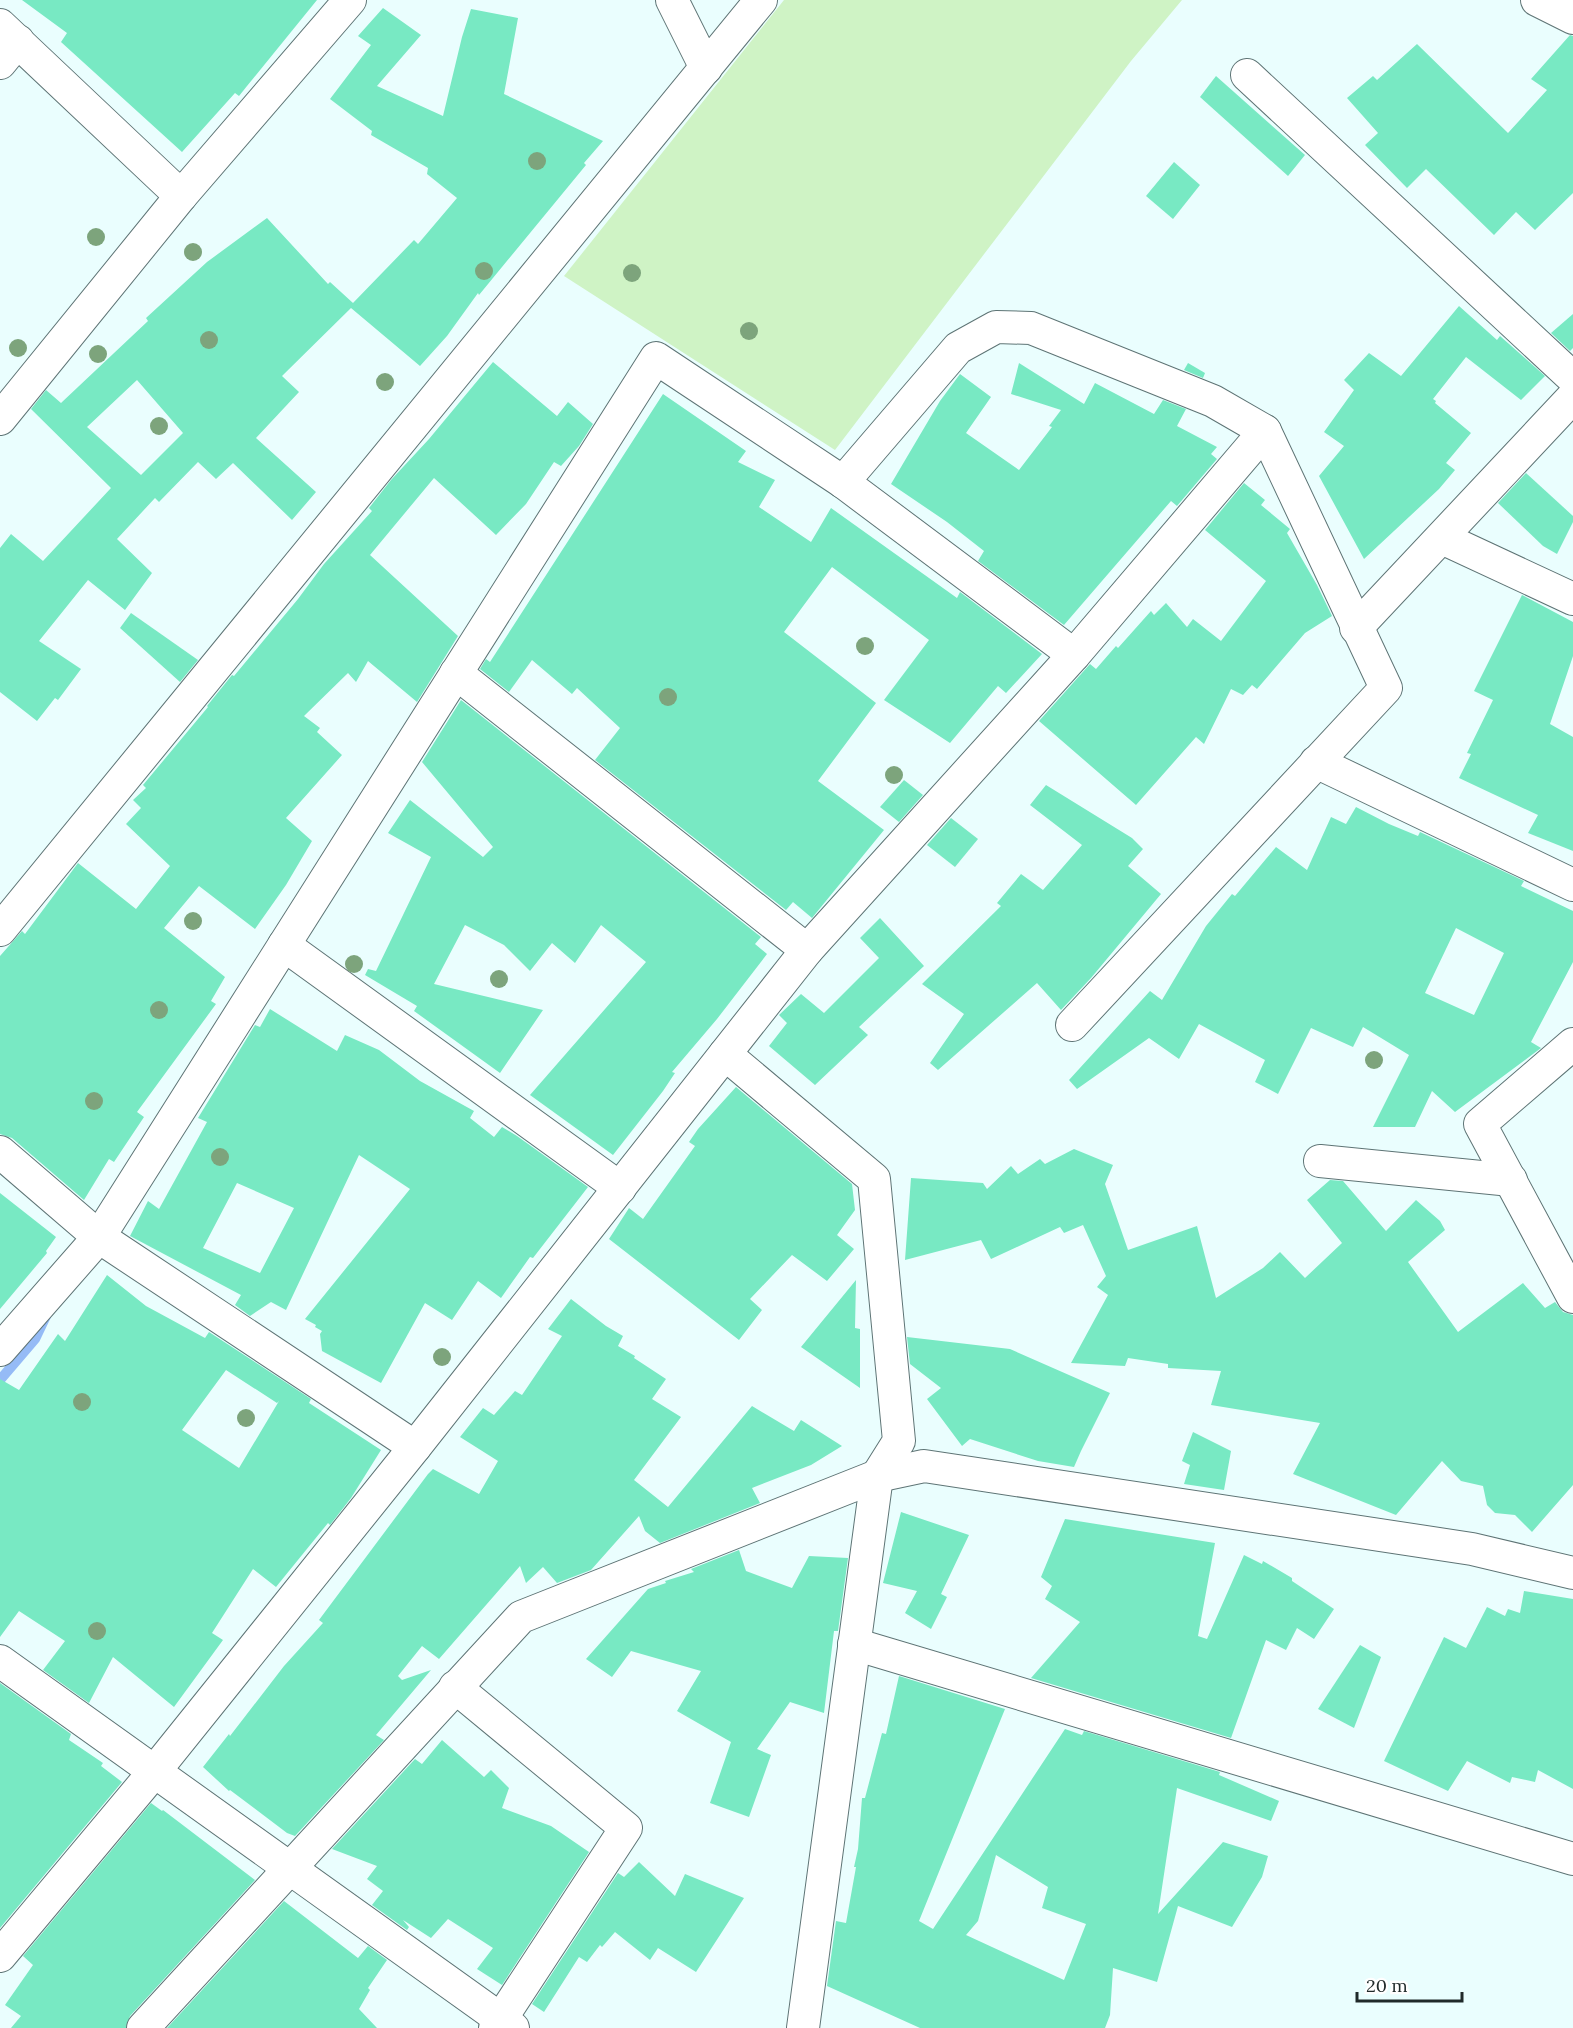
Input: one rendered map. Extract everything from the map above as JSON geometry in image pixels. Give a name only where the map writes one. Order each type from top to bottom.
[{"type":"street","points":[[0,419],[181,196],[350,0]]},
{"type":"street","points":[[672,0],[706,68]]},
{"type":"street","points":[[0,930],[761,0]]},
{"type":"street","points":[[1538,0],[1573,18]]},
{"type":"street","points":[[6,43],[181,196]]},
{"type":"street","points":[[1247,75],[1573,378]]},
{"type":"street","points":[[843,482],[958,348],[996,327],[1031,328],[1213,401],[1265,431],[1386,688],[1072,1025]]},
{"type":"street","points":[[0,1350],[99,1237],[656,358],[843,482],[1074,655]]},
{"type":"street","points":[[1356,628],[1573,397]]},
{"type":"street","points":[[0,1956],[154,1772],[415,1447],[807,950],[1074,655],[1265,431]]},
{"type":"street","points":[[1442,538],[1573,599]]},
{"type":"street","points":[[456,673],[807,950]]},
{"type":"street","points":[[1316,762],[1573,885]]},
{"type":"street","points":[[284,945],[620,1188]]},
{"type":"street","points":[[1573,1044],[1480,1124],[1573,1297]]},
{"type":"street","points":[[725,1054],[874,1179],[900,1441],[877,1476],[803,2028]]},
{"type":"street","points":[[0,1152],[99,1237],[415,1447]]},
{"type":"street","points":[[1320,1161],[1511,1180]]},
{"type":"street","points":[[143,2028],[521,1617],[877,1476],[924,1466],[1472,1549],[1573,1573]]},
{"type":"street","points":[[854,1644],[1573,1858]]},
{"type":"street","points":[[0,1661],[503,2025],[554,1936],[626,1828],[455,1687]]},
{"type":"green space","points":[[784,0],[1182,0],[1131,61],[835,450],[564,276]]},
{"type":"building","points":[[22,0],[317,0],[239,96],[235,93],[182,152],[61,42],[67,33]]},
{"type":"building","points":[[383,8],[421,35],[377,86],[443,116],[471,9],[518,18],[504,94],[603,141],[584,163],[586,165],[479,295],[478,293],[447,336],[420,366],[351,308],[282,376],[299,392],[256,438],[316,492],[292,520],[233,463],[216,479],[198,462],[159,502],[155,498],[117,539],[152,573],[125,610],[88,580],[39,641],[81,669],[58,700],[55,698],[37,721],[0,692],[0,548],[11,534],[43,561],[111,488],[31,409],[46,390],[61,403],[148,321],[146,318],[207,262],[267,218],[328,284],[330,282],[353,303],[414,240],[418,244],[457,198],[427,174],[428,168],[371,135],[372,131],[330,99],[371,45],[358,36]],"holes":[[[137,380],[183,433],[141,475],[87,427]]]},
{"type":"building","points":[[1570,35],[1573,36],[1573,193],[1535,230],[1516,212],[1494,235],[1426,169],[1407,188],[1365,145],[1378,133],[1347,98],[1373,76],[1377,80],[1417,44],[1508,133],[1547,90],[1531,79]]},
{"type":"building","points":[[1216,76],[1305,155],[1288,176],[1200,97]]},
{"type":"building","points":[[1174,162],[1200,185],[1173,219],[1146,196]]},
{"type":"building","points":[[1459,306],[1497,340],[1500,336],[1545,376],[1521,400],[1466,357],[1433,399],[1471,433],[1446,463],[1455,470],[1439,489],[1364,559],[1319,476],[1344,446],[1324,432],[1354,390],[1344,380],[1369,353],[1401,376]]},
{"type":"building","points":[[1573,314],[1573,348],[1570,351],[1551,333]]},
{"type":"building","points":[[493,362],[557,416],[568,402],[593,424],[579,446],[561,466],[554,462],[526,504],[496,535],[434,478],[370,555],[458,636],[417,702],[368,661],[356,682],[348,673],[304,716],[320,728],[317,732],[342,755],[286,818],[312,841],[286,885],[255,929],[199,886],[164,928],[225,977],[211,1001],[216,1004],[137,1112],[144,1117],[114,1162],[109,1159],[84,1200],[12,1138],[0,1134],[0,956],[22,931],[25,934],[78,863],[136,909],[170,866],[126,824],[141,808],[133,800],[146,788],[143,785],[232,675],[234,676],[324,564],[372,511],[369,508],[391,480],[429,439]]},
{"type":"building","points":[[1019,363],[1084,404],[1095,383],[1154,414],[1163,400],[1186,409],[1177,426],[1217,447],[1211,454],[1217,459],[1177,506],[1171,501],[1064,625],[978,561],[984,551],[947,522],[891,484],[940,401],[960,374],[991,397],[966,433],[1019,470],[1052,427],[1049,426],[1061,410],[1011,394]]},
{"type":"building","points":[[1188,363],[1205,373],[1203,378],[1184,370]]},
{"type":"building","points":[[663,394],[746,451],[738,462],[775,480],[759,507],[811,542],[831,508],[957,598],[960,592],[1042,654],[1006,693],[998,686],[950,743],[884,700],[929,640],[832,567],[784,632],[876,703],[818,781],[884,830],[812,918],[793,902],[786,910],[595,760],[620,728],[577,688],[572,694],[532,660],[509,692],[480,669],[486,659],[490,662]]},
{"type":"building","points":[[1526,473],[1573,516],[1573,522],[1557,554],[1543,546],[1498,503]]},
{"type":"building","points":[[1244,483],[1265,500],[1261,505],[1290,529],[1287,533],[1332,616],[1305,633],[1257,689],[1252,685],[1243,695],[1231,689],[1204,744],[1196,737],[1136,805],[1039,721],[1090,664],[1096,669],[1151,611],[1154,615],[1166,603],[1187,627],[1193,619],[1221,641],[1266,581],[1205,530]]},
{"type":"building","points":[[1522,595],[1573,622],[1573,656],[1550,724],[1573,737],[1573,851],[1528,833],[1538,815],[1459,778],[1471,754],[1467,753],[1493,700],[1474,691]]},
{"type":"building","points":[[131,613],[198,660],[180,682],[120,628]]},
{"type":"building","points":[[461,700],[761,937],[755,944],[767,954],[717,1019],[672,1072],[675,1073],[663,1091],[613,1155],[530,1095],[646,962],[601,925],[575,963],[552,943],[530,971],[504,945],[465,925],[434,984],[543,1010],[500,1073],[414,1011],[417,1006],[365,975],[368,969],[376,971],[431,857],[388,833],[410,800],[483,857],[493,847],[422,762]]},
{"type":"building","points":[[904,780],[923,795],[899,822],[880,807]]},
{"type":"building","points":[[1046,785],[1132,838],[1143,849],[1128,866],[1161,894],[1091,978],[1061,1010],[1037,983],[938,1070],[930,1063],[964,1014],[922,984],[1001,906],[997,903],[1021,874],[1043,890],[1082,845],[1030,805]]},
{"type":"building","points":[[1356,807],[1418,836],[1420,832],[1524,881],[1521,886],[1573,911],[1573,962],[1531,1042],[1541,1048],[1455,1112],[1432,1091],[1415,1127],[1373,1127],[1409,1055],[1363,1027],[1353,1047],[1311,1028],[1278,1094],[1255,1082],[1265,1060],[1199,1024],[1179,1059],[1149,1038],[1077,1089],[1069,1080],[1150,991],[1162,1000],[1206,926],[1232,894],[1235,896],[1276,847],[1307,870],[1331,817],[1346,824]],"holes":[[[1456,928],[1504,953],[1474,1015],[1425,993]]]},
{"type":"building","points":[[951,818],[978,839],[955,867],[927,845]]},
{"type":"building","points":[[880,918],[924,966],[859,1027],[868,1035],[815,1085],[769,1046],[787,1023],[779,1015],[801,994],[824,1013],[879,958],[860,938]]},
{"type":"building","points":[[270,1009],[337,1051],[345,1035],[379,1050],[420,1081],[474,1111],[470,1118],[494,1137],[502,1127],[588,1187],[533,1258],[530,1257],[501,1298],[478,1281],[452,1320],[425,1303],[381,1383],[322,1351],[320,1334],[322,1331],[305,1319],[410,1189],[359,1155],[286,1310],[271,1302],[250,1316],[235,1305],[241,1295],[130,1236],[148,1201],[159,1209],[207,1122],[198,1118],[255,1025],[260,1027]],"holes":[[[237,1183],[294,1208],[260,1273],[203,1248]]]},
{"type":"building","points":[[736,1087],[852,1184],[855,1210],[837,1235],[854,1249],[827,1281],[792,1255],[750,1299],[762,1310],[739,1340],[609,1239],[629,1208],[643,1219],[695,1146],[689,1142],[698,1129]]},
{"type":"building","points":[[1074,1149],[1113,1165],[1105,1184],[1128,1250],[1197,1226],[1216,1298],[1263,1268],[1280,1252],[1305,1278],[1342,1243],[1307,1200],[1330,1180],[1343,1181],[1386,1231],[1416,1200],[1440,1221],[1445,1230],[1408,1262],[1458,1332],[1523,1283],[1545,1308],[1555,1302],[1563,1312],[1573,1315],[1573,1485],[1532,1532],[1515,1515],[1495,1513],[1487,1505],[1483,1486],[1461,1481],[1442,1461],[1396,1515],[1293,1474],[1320,1423],[1211,1405],[1221,1371],[1168,1368],[1168,1364],[1128,1358],[1125,1366],[1071,1363],[1108,1295],[1097,1287],[1106,1276],[1083,1225],[1064,1233],[1060,1227],[991,1259],[981,1240],[905,1260],[911,1178],[983,1183],[987,1189],[1011,1166],[1018,1174],[1040,1159],[1045,1164]]},
{"type":"building","points":[[0,1193],[56,1237],[46,1251],[47,1253],[0,1309]]},
{"type":"building","points":[[107,1275],[146,1306],[205,1338],[209,1332],[311,1399],[309,1403],[381,1450],[351,1498],[276,1587],[253,1569],[212,1633],[223,1640],[174,1707],[113,1657],[89,1703],[43,1670],[65,1641],[19,1611],[0,1637],[0,1379],[19,1390],[58,1334],[65,1341]],"holes":[[[226,1370],[277,1403],[279,1401],[239,1468],[182,1430]]]},
{"type":"building","points":[[856,1280],[855,1328],[860,1329],[860,1388],[801,1347]]},
{"type":"building","points":[[571,1299],[623,1336],[618,1346],[666,1379],[652,1399],[681,1417],[634,1480],[668,1507],[752,1406],[794,1431],[801,1420],[842,1446],[811,1465],[752,1488],[760,1503],[660,1543],[645,1531],[639,1516],[591,1570],[557,1583],[543,1567],[526,1583],[520,1566],[439,1659],[422,1646],[398,1676],[402,1680],[431,1670],[376,1735],[384,1740],[295,1836],[287,1833],[229,1791],[203,1767],[284,1666],[323,1623],[319,1620],[433,1469],[479,1494],[498,1461],[460,1437],[483,1408],[494,1415],[515,1391],[522,1395],[562,1336],[548,1329]]},
{"type":"building","points":[[907,1337],[1010,1349],[1110,1393],[1074,1467],[1038,1461],[970,1439],[962,1446],[927,1399],[941,1388],[910,1364]]},
{"type":"building","points":[[1193,1432],[1231,1451],[1224,1490],[1184,1484],[1190,1465],[1182,1461]]},
{"type":"building","points":[[901,1512],[969,1535],[941,1594],[947,1597],[931,1629],[905,1613],[917,1591],[883,1583]]},
{"type":"building","points":[[1065,1519],[1215,1543],[1198,1636],[1207,1639],[1244,1555],[1262,1564],[1263,1561],[1292,1578],[1292,1581],[1334,1609],[1314,1639],[1297,1628],[1286,1650],[1266,1640],[1231,1738],[1031,1678],[1080,1622],[1045,1599],[1052,1586],[1041,1577]]},
{"type":"building","points":[[739,1550],[746,1571],[792,1588],[809,1556],[848,1558],[838,1631],[834,1631],[824,1713],[790,1702],[757,1749],[771,1755],[749,1817],[710,1803],[731,1742],[677,1711],[701,1671],[631,1651],[612,1677],[586,1659],[648,1589],[694,1572],[691,1569]]},
{"type":"building","points":[[1524,1591],[1573,1599],[1573,1789],[1538,1770],[1535,1782],[1512,1777],[1510,1783],[1467,1761],[1448,1791],[1384,1761],[1444,1637],[1466,1648],[1487,1607],[1505,1616],[1508,1609],[1520,1613]]},
{"type":"building","points":[[1360,1645],[1381,1657],[1354,1728],[1318,1709]]},
{"type":"building","points":[[899,1676],[1005,1709],[919,1921],[933,1929],[1065,1729],[1082,1735],[1084,1731],[1220,1772],[1219,1775],[1279,1801],[1271,1821],[1177,1788],[1158,1914],[1223,1842],[1268,1856],[1262,1877],[1232,1927],[1178,1906],[1157,1982],[1113,1968],[1110,2015],[1105,2028],[920,2028],[827,1986],[836,1921],[846,1923],[856,1867],[854,1867],[858,1849],[862,1798],[865,1798],[882,1733],[886,1734]],"holes":[[[996,1855],[1048,1887],[1042,1908],[1086,1924],[1064,1980],[966,1935],[978,1921]]]},
{"type":"building","points":[[0,1683],[71,1734],[69,1740],[103,1763],[101,1766],[122,1782],[0,1928]]},
{"type":"building","points":[[442,1740],[484,1777],[491,1770],[509,1788],[502,1808],[551,1826],[589,1852],[502,1985],[477,1969],[493,1948],[448,1919],[431,1938],[403,1920],[409,1927],[407,1930],[372,1905],[383,1891],[367,1879],[377,1866],[332,1849],[415,1759],[422,1764]]},
{"type":"building","points":[[151,1803],[255,1880],[130,2016],[126,2028],[11,2028],[21,2016],[5,2005],[33,1965],[23,1956]]},
{"type":"building","points":[[639,1862],[675,1896],[685,1874],[744,1898],[696,1972],[658,1948],[650,1960],[615,1932],[602,1947],[600,1945],[587,1962],[579,1957],[544,2012],[532,2004],[618,1873],[624,1877]]},
{"type":"building","points":[[284,1901],[358,1958],[368,1946],[387,1960],[368,1988],[370,1990],[359,2009],[377,2028],[167,2028]]},
{"type":"waterway","points":[[0,1380],[35,1339],[46,1316]]}]
